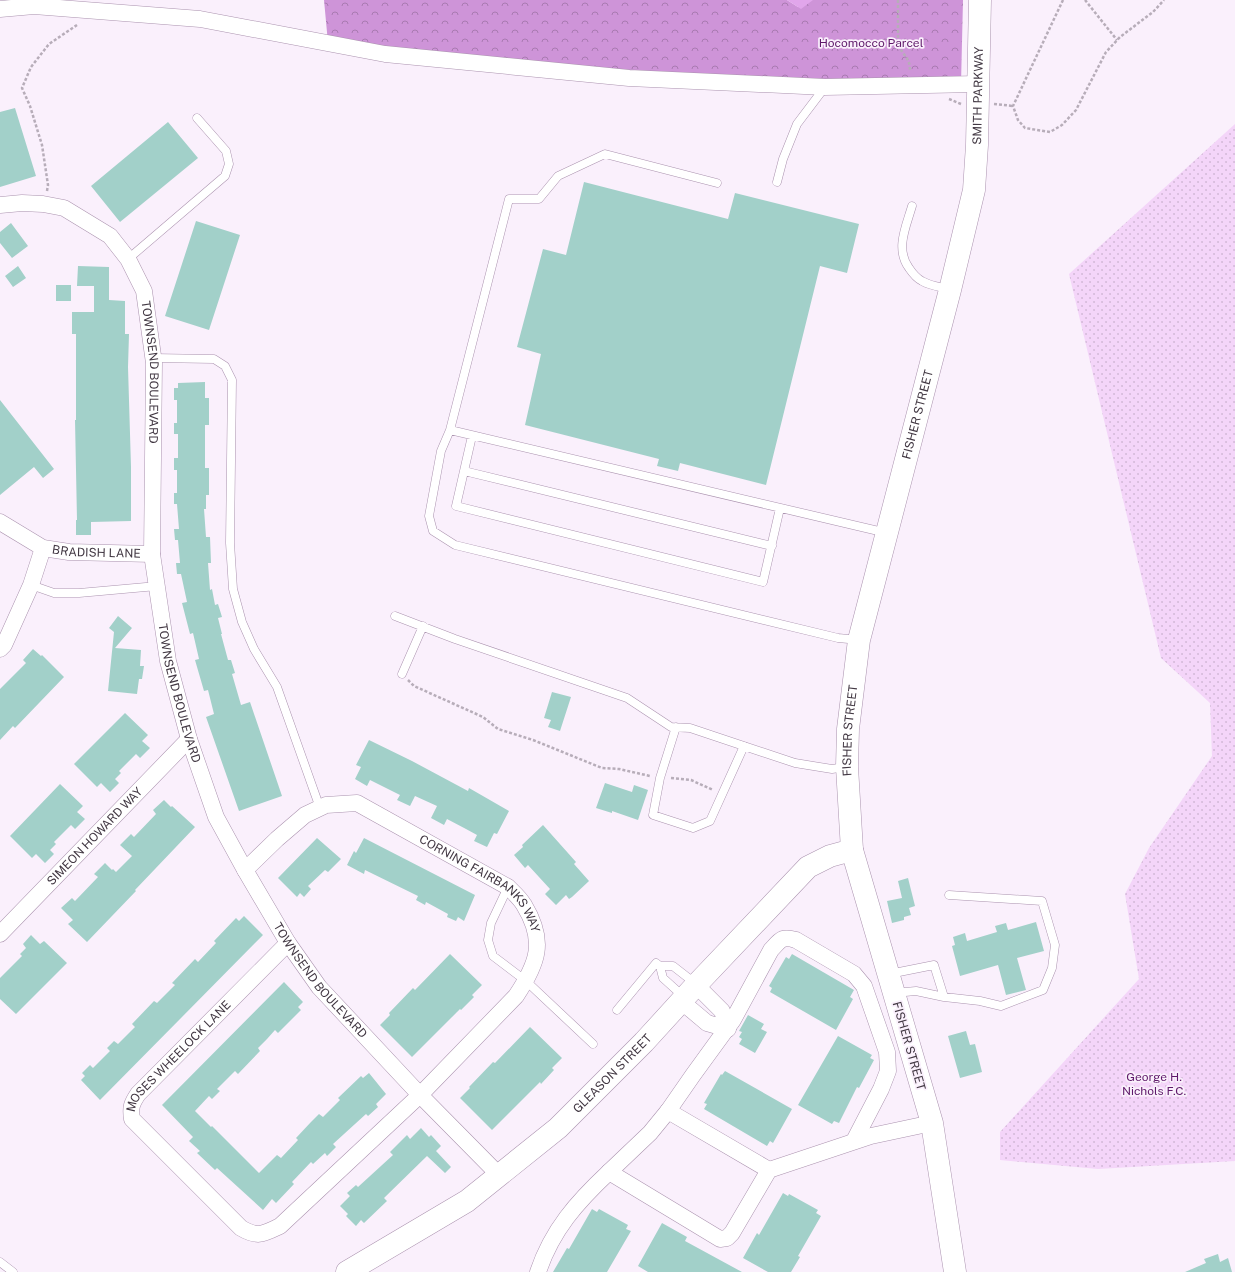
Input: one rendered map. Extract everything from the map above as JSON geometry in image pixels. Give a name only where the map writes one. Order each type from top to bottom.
[{"type":"street","name":"SMITH PARKWAY","points":[[974,190],[978,145],[980,0]]},
{"type":"street","points":[[0,9],[34,6],[200,19],[385,54],[629,78],[825,87],[978,84]]},
{"type":"street","name":"FISHER STREET","points":[[955,1272],[932,1123],[852,850],[847,767],[848,729],[859,640],[950,290],[974,190]]},
{"type":"street","name":"TOWNSEND BOULEVARD","points":[[0,205],[22,203],[43,204],[64,208],[110,236],[128,259],[144,291],[153,358],[152,554],[168,661],[189,739],[216,817],[288,943],[319,987],[420,1095],[499,1175]]},
{"type":"street","name":"BRADISH LANE","points":[[0,522],[43,548],[69,552],[152,554]]},
{"type":"street","points":[[0,649],[4,645],[31,585],[43,548]]},
{"type":"street","name":"SIMEON HOWARD WAY","points":[[0,934],[189,739]]},
{"type":"street","name":"CORNING FAIRBANKS WAY","points":[[245,870],[277,839],[305,815],[326,805],[357,803],[508,887],[524,904],[538,934],[537,955],[526,981],[516,996],[420,1095]]},
{"type":"street","name":"GLEASON STREET","points":[[347,1272],[467,1201],[558,1128],[644,1042],[808,867],[830,856],[852,850]]},
{"type":"street","points":[[538,1272],[547,1250],[568,1215],[585,1194],[650,1132],[668,1111],[728,1029],[771,950],[779,941],[786,938],[796,940],[854,974],[864,986],[887,1052],[888,1071],[881,1089],[854,1141]]},
{"type":"street","name":"MOSES WHEELOCK LANE","points":[[288,943],[138,1094],[132,1102],[130,1110],[132,1118],[241,1228],[252,1234],[264,1233],[280,1226],[420,1095]]},
{"type":"street","points":[[688,995],[708,1023],[728,1029]]},
{"type":"street","points":[[688,995],[722,1012],[728,1029]]},
{"type":"street","points":[[668,1111],[769,1170]]},
{"type":"street","points":[[608,1172],[720,1239],[727,1238],[732,1233],[769,1170],[854,1141],[887,1132],[932,1123]]},
{"type":"lane","points":[[777,182],[783,159],[797,124],[825,87]]},
{"type":"lane","points":[[128,259],[225,176],[229,164],[226,151],[197,118]]},
{"type":"lane","points":[[717,183],[605,154],[558,176],[539,199],[509,199],[450,430],[440,451],[429,516],[433,531],[455,545],[838,638],[859,640]]},
{"type":"lane","points":[[912,206],[901,250],[905,264],[914,276],[923,282],[950,290]]},
{"type":"lane","points":[[153,358],[214,359],[225,366],[232,380],[230,543],[233,589],[242,622],[254,649],[277,687],[320,808]]},
{"type":"lane","points":[[450,430],[887,533]]},
{"type":"lane","points":[[472,436],[456,506],[763,582],[780,508]]},
{"type":"lane","points":[[464,470],[772,546]]},
{"type":"lane","points":[[31,585],[54,593],[79,593],[157,586]]},
{"type":"lane","points":[[395,616],[469,644],[627,698],[671,727],[690,728],[802,764],[832,769],[847,767]]},
{"type":"lane","points":[[402,674],[423,626]]},
{"type":"lane","points":[[676,727],[660,778],[654,815],[693,828],[710,820],[744,746]]},
{"type":"lane","points":[[508,887],[491,923],[488,940],[493,956],[526,981],[593,1044]]},
{"type":"lane","points":[[891,983],[916,991],[944,997],[980,1001],[1001,1006],[1043,990],[1052,968],[1055,945],[1042,901],[949,895]]},
{"type":"lane","points":[[617,1010],[656,963],[660,966],[673,966],[688,995]]},
{"type":"lane","points":[[891,983],[934,965],[944,997]]},
{"type":"lane","points":[[660,966],[663,978],[688,995]]},
{"type":"lane","points":[[0,1262],[14,1272]]},
{"type":"path","points":[[898,0],[898,44],[910,64],[910,85]]},
{"type":"path","points":[[1063,0],[1013,106],[1018,120],[1025,128],[1050,132],[1062,125],[1076,110],[1106,52],[1117,40],[1153,12],[1164,0]]},
{"type":"path","points":[[1085,0],[1117,40]]},
{"type":"path","points":[[43,204],[48,185],[42,146],[30,106],[22,88],[31,67],[49,44],[74,26],[80,24]]},
{"type":"path","points":[[402,674],[414,686],[483,717],[498,729],[533,740],[602,768],[619,769],[660,778],[691,780],[714,790]]},
{"type":"green space","name":"Hocomocco Parcel","points":[[324,0],[787,0],[798,7],[809,0],[963,0],[961,84],[825,87],[385,54],[328,43]]},
{"type":"green space","name":"George H. Nichols F.C.","points":[[1235,124],[1235,1161],[1098,1169],[1000,1160],[1000,1132],[1139,979],[1125,894],[1149,848],[1212,756],[1210,703],[1161,658],[1069,274]]},
{"type":"shaded area","points":[[787,0],[813,0],[801,9]]},
{"type":"building","points":[[15,108],[36,176],[0,187],[0,112]]},
{"type":"building","points":[[168,122],[198,158],[120,222],[91,186]]},
{"type":"building","points":[[584,182],[728,219],[735,193],[859,224],[847,273],[820,266],[766,485],[680,463],[678,471],[657,466],[659,459],[525,425],[541,354],[517,347],[543,249],[566,255]]},
{"type":"building","points":[[196,221],[240,235],[209,330],[165,316]]},
{"type":"building","points":[[11,223],[28,246],[12,258],[0,243],[0,232]]},
{"type":"building","points":[[18,266],[26,278],[13,287],[5,276]]},
{"type":"building","points":[[78,266],[109,267],[109,300],[125,301],[125,334],[129,334],[128,367],[131,521],[91,522],[91,535],[76,535],[76,334],[72,334],[72,312],[94,312],[94,286],[77,286]]},
{"type":"building","points":[[56,285],[71,285],[71,301],[56,301]]},
{"type":"building","points":[[205,382],[205,398],[209,398],[209,425],[205,425],[205,468],[209,468],[209,495],[206,495],[206,509],[204,509],[206,537],[210,537],[211,563],[208,563],[210,590],[212,589],[215,605],[218,604],[222,617],[218,618],[221,634],[228,660],[231,660],[235,673],[232,674],[241,705],[250,702],[282,796],[239,811],[206,717],[214,714],[208,690],[204,691],[195,660],[199,659],[193,633],[190,634],[182,603],[187,602],[181,574],[177,574],[176,563],[180,563],[178,540],[175,540],[174,529],[179,529],[177,504],[174,504],[174,493],[177,493],[177,470],[174,470],[174,458],[178,458],[178,434],[174,434],[174,423],[177,423],[177,400],[174,400],[174,388],[178,388],[178,383]]},
{"type":"building","points":[[0,400],[54,469],[43,478],[34,467],[0,495]]},
{"type":"building","points":[[118,616],[132,628],[115,648],[141,650],[140,666],[144,666],[142,679],[139,679],[137,694],[108,691],[114,632],[109,628]]},
{"type":"building","points":[[33,649],[41,656],[42,655],[64,677],[15,728],[13,726],[0,740],[0,689],[26,663],[23,660]]},
{"type":"building","points":[[552,692],[571,697],[560,731],[548,727],[551,720],[544,718]]},
{"type":"building","points":[[125,713],[148,735],[142,741],[150,748],[140,758],[136,754],[119,771],[121,773],[115,779],[119,783],[110,792],[101,783],[97,787],[74,764]]},
{"type":"building","points":[[369,740],[468,791],[469,788],[509,811],[497,834],[494,833],[487,847],[474,841],[477,835],[447,819],[444,825],[431,818],[437,806],[415,796],[410,806],[397,800],[400,795],[370,780],[367,786],[355,779],[361,767],[356,765]]},
{"type":"building","points":[[605,783],[632,792],[634,785],[648,790],[638,820],[612,811],[612,813],[596,808]]},
{"type":"building","points":[[60,784],[83,806],[77,812],[85,819],[75,829],[71,825],[54,842],[56,844],[50,850],[54,854],[45,863],[36,854],[32,858],[10,836]]},
{"type":"building","points":[[164,800],[195,827],[87,942],[68,924],[73,920],[61,908],[72,898],[75,901],[98,877],[94,874],[105,863],[116,872],[132,856],[120,845],[131,834],[134,837],[156,814],[153,810]]},
{"type":"building","points":[[543,825],[576,862],[574,864],[589,881],[572,897],[569,899],[566,895],[556,905],[545,894],[550,889],[528,865],[525,868],[514,855]]},
{"type":"building","points":[[317,838],[341,859],[328,872],[325,870],[308,886],[311,889],[304,897],[300,893],[297,897],[278,878]]},
{"type":"building","points":[[364,838],[475,895],[464,921],[458,917],[456,921],[447,917],[448,914],[426,902],[425,905],[416,900],[418,896],[365,870],[364,874],[347,865],[354,851],[356,853]]},
{"type":"building","points":[[908,878],[915,906],[909,908],[911,915],[904,917],[904,920],[892,923],[887,901],[902,898],[898,881]]},
{"type":"building","points":[[244,916],[263,935],[100,1100],[81,1080],[85,1076],[82,1073],[90,1065],[93,1068],[110,1051],[107,1048],[114,1041],[118,1044],[135,1027],[132,1024],[154,1001],[157,1003],[175,985],[172,983],[195,959],[198,962],[216,943],[214,941],[236,918],[239,921]]},
{"type":"building","points":[[1036,922],[1044,951],[1017,958],[1026,990],[1006,995],[998,965],[960,976],[952,946],[955,945],[953,937],[965,933],[967,941],[997,932],[995,926],[1006,923],[1008,930]]},
{"type":"building","points":[[31,935],[40,944],[44,941],[67,963],[16,1014],[0,999],[0,978],[22,956],[20,954],[26,948],[23,944]]},
{"type":"building","points":[[450,954],[482,985],[472,995],[474,997],[412,1057],[380,1025],[390,1015],[389,1013],[413,988],[415,990]]},
{"type":"building","points":[[792,954],[854,990],[850,997],[853,999],[836,1030],[770,992],[772,988],[769,986],[786,957],[789,959]]},
{"type":"building","points":[[284,982],[303,1002],[298,1007],[301,1010],[278,1033],[275,1030],[258,1048],[260,1051],[238,1074],[235,1071],[217,1089],[220,1091],[212,1099],[209,1096],[195,1111],[259,1173],[277,1155],[281,1158],[298,1140],[296,1138],[311,1122],[319,1114],[323,1117],[340,1100],[338,1098],[361,1076],[363,1078],[369,1073],[386,1094],[376,1104],[378,1107],[368,1116],[366,1114],[333,1144],[336,1147],[327,1156],[325,1153],[313,1164],[311,1162],[292,1182],[294,1184],[276,1203],[272,1199],[263,1210],[217,1168],[215,1170],[197,1153],[200,1151],[189,1141],[193,1137],[162,1105]]},
{"type":"building","points":[[748,1015],[764,1024],[761,1029],[767,1032],[755,1053],[739,1044],[742,1039],[739,1037],[742,1032],[739,1031]]},
{"type":"building","points":[[530,1027],[562,1058],[552,1068],[554,1070],[541,1084],[540,1082],[492,1130],[460,1098],[493,1062],[495,1063]]},
{"type":"building","points":[[966,1031],[970,1045],[975,1044],[982,1072],[960,1078],[948,1036]]},
{"type":"building","points":[[838,1036],[872,1055],[870,1058],[874,1060],[859,1088],[857,1087],[839,1123],[834,1121],[832,1124],[798,1105]]},
{"type":"building","points":[[725,1071],[792,1109],[773,1143],[770,1141],[767,1146],[704,1109],[707,1104],[704,1103],[721,1074],[722,1075]]},
{"type":"building","points":[[421,1128],[429,1137],[431,1135],[441,1146],[436,1151],[451,1167],[445,1173],[427,1156],[384,1198],[387,1201],[364,1223],[361,1220],[356,1226],[346,1216],[348,1214],[340,1206],[350,1196],[347,1193],[356,1185],[358,1187],[393,1155],[390,1152],[407,1135],[410,1139]]},
{"type":"building","points":[[783,1193],[788,1196],[789,1194],[818,1210],[816,1213],[821,1216],[798,1256],[800,1257],[791,1272],[768,1272],[743,1258],[757,1233],[759,1235]]},
{"type":"building","points":[[592,1209],[597,1212],[599,1209],[628,1225],[626,1229],[631,1231],[607,1272],[553,1272],[567,1248],[569,1249]]},
{"type":"building","points":[[662,1223],[687,1237],[685,1241],[742,1272],[648,1272],[638,1266]]},
{"type":"building","points":[[1218,1254],[1220,1262],[1228,1258],[1232,1272],[1185,1272],[1206,1263],[1204,1259]]}]
